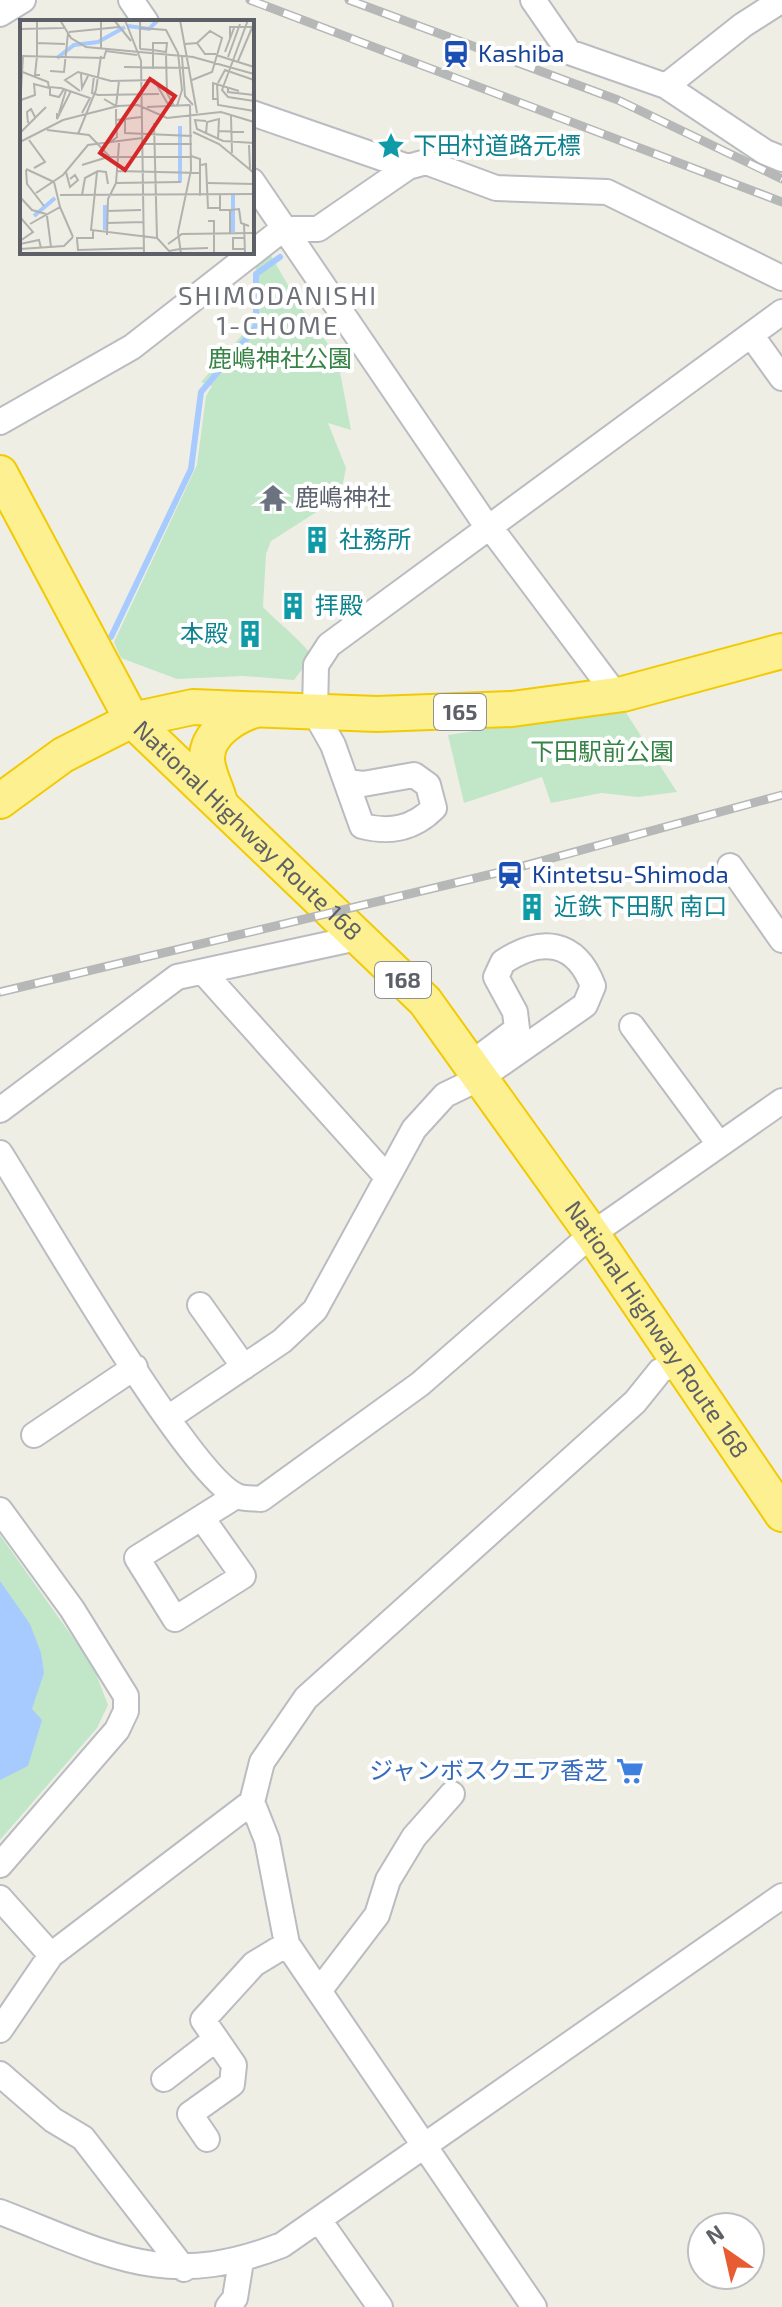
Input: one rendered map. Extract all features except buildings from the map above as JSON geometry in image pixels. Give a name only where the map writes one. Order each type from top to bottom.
[{"type":"highway","name":"National Highway Route 168","points":[[0,473],[132,720],[425,1001],[592,1234],[780,1508]]},
{"type":"highway","name":"165","points":[[0,801],[63,755],[132,720],[193,707],[315,713],[482,711],[616,695],[782,651]]},
{"type":"highway","points":[[220,803],[207,757],[211,741],[237,716],[255,710]]},
{"type":"street","points":[[0,14],[23,0]]},
{"type":"street","points":[[131,0],[145,20]]},
{"type":"street","points":[[533,0],[569,52],[666,86],[765,152],[782,159]]},
{"type":"street","points":[[666,86],[743,25],[782,0]]},
{"type":"street","points":[[254,114],[408,167]]},
{"type":"street","points":[[254,252],[283,229],[318,229],[408,167],[426,162],[496,188],[607,192],[782,278]]},
{"type":"street","points":[[254,184],[489,527],[616,695]]},
{"type":"street","points":[[0,422],[132,347],[251,254]]},
{"type":"street","points":[[347,782],[333,745],[315,713],[316,665],[329,645],[782,312]]},
{"type":"street","points":[[751,335],[782,378]]},
{"type":"street","points":[[730,866],[782,940]]},
{"type":"street","points":[[0,1110],[177,977],[205,974],[357,938]]},
{"type":"street","points":[[168,1418],[282,1341],[315,1310],[414,1129],[445,1095],[477,1070],[585,1005],[593,986],[574,954],[562,946],[551,945],[503,962],[496,977],[498,986],[515,1012],[517,1029],[477,1070]]},
{"type":"street","points":[[205,974],[387,1177]]},
{"type":"street","points":[[632,1026],[719,1144]]},
{"type":"street","points":[[0,1153],[168,1418],[208,1471],[236,1496],[261,1499],[420,1384],[592,1234],[782,1101]]},
{"type":"street","points":[[200,1305],[244,1367]]},
{"type":"street","points":[[534,2307],[287,1944],[267,1840],[252,1802],[262,1762],[306,1698],[635,1402],[660,1371],[679,1361]]},
{"type":"street","points":[[34,1435],[135,1367]]},
{"type":"street","points":[[202,1518],[236,1496]]},
{"type":"street","points":[[0,1510],[72,1609],[126,1696],[126,1711],[117,1730],[0,1865]]},
{"type":"street","points":[[319,1991],[377,1915],[388,1880],[414,1837],[452,1794]]},
{"type":"street","points":[[0,2030],[51,1955],[252,1802]]},
{"type":"street","points":[[0,2212],[115,2256],[184,2269],[241,2261],[282,2245],[782,1896]]},
{"type":"street","points":[[0,1898],[51,1955]]},
{"type":"street","points":[[207,2139],[190,2114],[232,2084],[234,2065],[203,2020],[254,1964],[287,1944]]},
{"type":"street","points":[[164,2079],[216,2039]]},
{"type":"street","points":[[0,2074],[53,2120],[83,2138],[184,2269]]},
{"type":"street","points":[[319,2220],[380,2307]]},
{"type":"street","points":[[235,2304],[241,2261]]},
{"type":"green space","name":"鹿嶋神社","points":[[269,252],[301,308],[337,356],[351,430],[328,423],[346,468],[340,497],[271,541],[266,554],[263,607],[312,657],[294,680],[243,676],[177,679],[121,658],[114,642],[197,465],[206,396],[212,386],[201,382],[255,320],[256,264]]},
{"type":"green space","name":"下田駅前公園","points":[[623,708],[677,792],[638,797],[601,793],[551,803],[542,777],[464,803],[448,735]]},
{"type":"green space","points":[[0,1535],[93,1666],[108,1705],[97,1728],[0,1840]]},
{"type":"water","points":[[0,1581],[30,1624],[41,1653],[44,1673],[32,1709],[42,1720],[28,1766],[0,1780]]},
{"type":"waterway","points":[[111,637],[191,469],[201,392],[256,327],[256,274],[280,257]]},
{"type":"railway","points":[[250,0],[782,202]]},
{"type":"railway","points":[[349,0],[618,100],[782,179]]},
{"type":"railway","points":[[0,992],[509,870],[782,795]]},
{"type":"place","name":"Kashiba","points":[[456,54]]},
{"type":"place","name":"下田村道路元標","points":[[391,146]]},
{"type":"place","name":"鹿嶋神社","points":[[273,498]]},
{"type":"place","name":"社務所","points":[[317,540]]},
{"type":"place","name":"拝殿","points":[[293,606]]},
{"type":"place","name":"本殿","points":[[250,634]]},
{"type":"place","name":"Kintetsu-Shimoda","points":[[510,875]]},
{"type":"place","name":"近鉄下田駅 南口","points":[[532,907]]},
{"type":"place","name":"ジャンボスクエア香芝","points":[[630,1771]]},
{"type":"district","name":"SHIMODANISHI 1-CHOME","points":[[278,311]]},
{"type":"park label","name":"鹿嶋神社公園","points":[[280,359]]}]
